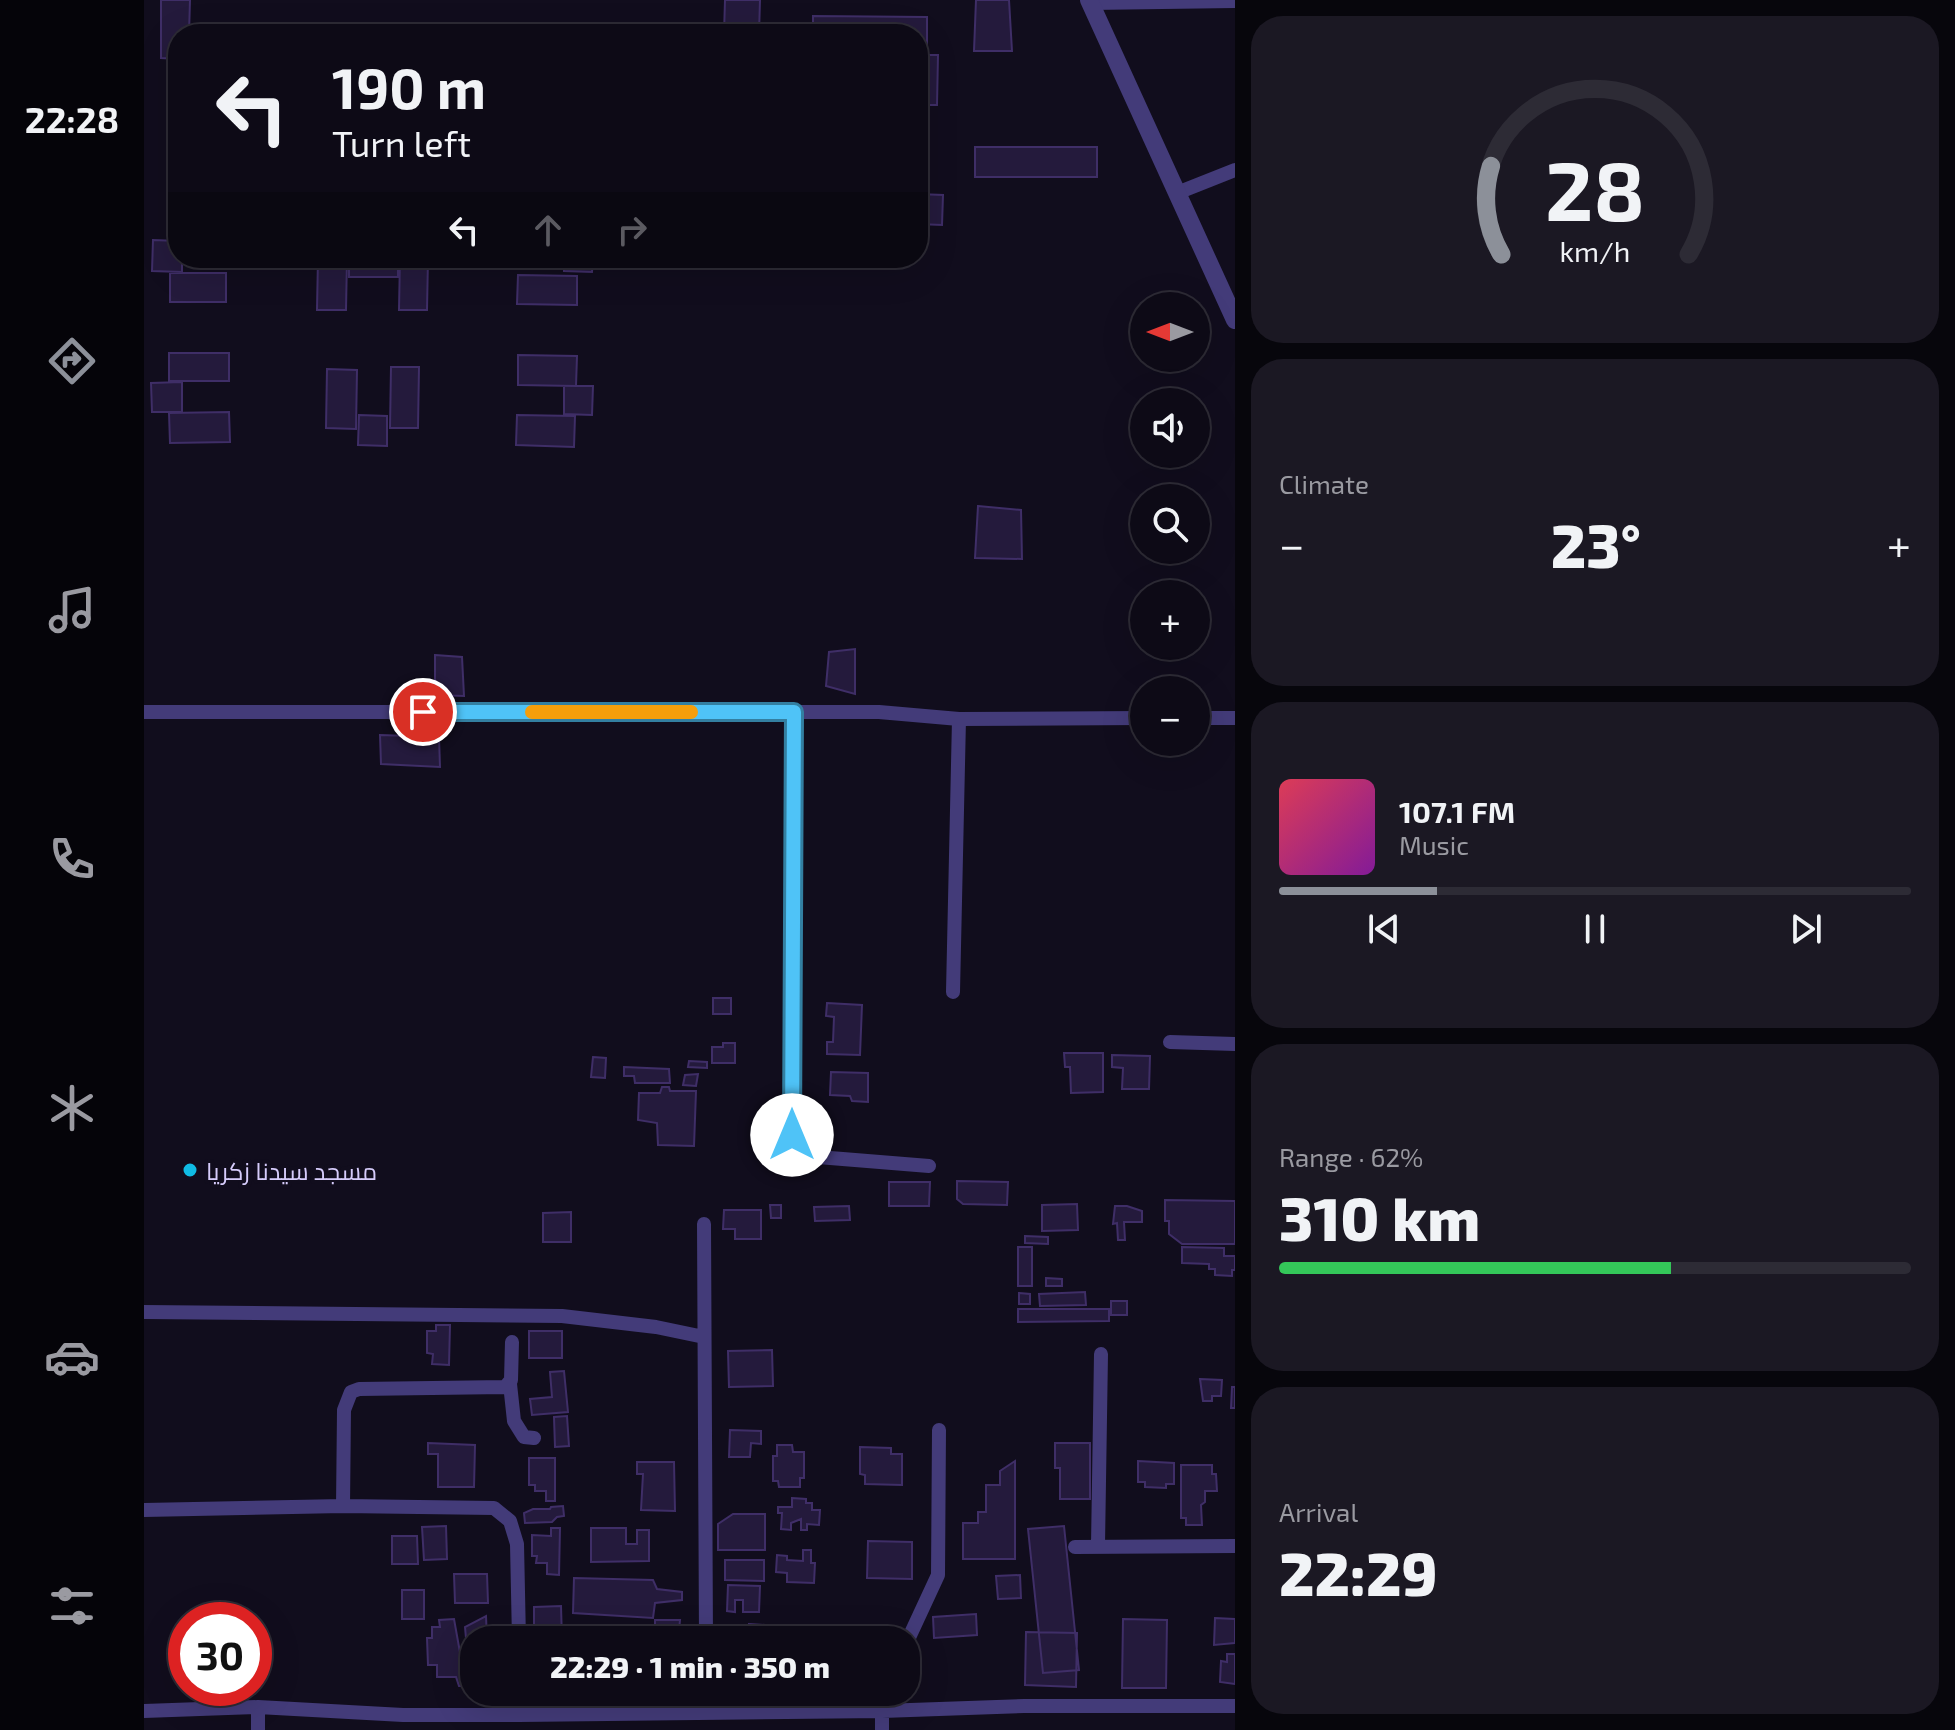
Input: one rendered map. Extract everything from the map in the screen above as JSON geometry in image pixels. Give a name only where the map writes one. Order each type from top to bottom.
[{"type":"street","points":[[1235,1],[1090,2],[1235,320]]},
{"type":"street","points":[[1177,193],[1235,170]]},
{"type":"street","points":[[144,712],[879,712],[959,719],[1130,718]]},
{"type":"street","points":[[794,712],[792,1135],[803,1148],[818,1157],[929,1166]]},
{"type":"street","points":[[1210,718],[1235,718]]},
{"type":"street","points":[[953,992],[959,719]]},
{"type":"street","points":[[1170,1042],[1235,1044]]},
{"type":"street","points":[[704,1224],[706,1626]]},
{"type":"street","points":[[144,1312],[562,1316],[656,1327],[704,1337]]},
{"type":"street","points":[[512,1342],[510,1384],[517,1428],[524,1437],[534,1438]]},
{"type":"street","points":[[1098,1545],[1101,1354]]},
{"type":"street","points":[[343,1506],[344,1410],[351,1392],[359,1389],[505,1387],[510,1384]]},
{"type":"street","points":[[914,1626],[938,1575],[939,1430]]},
{"type":"street","points":[[144,1510],[343,1506],[494,1508],[510,1521],[517,1544],[519,1626]]},
{"type":"street","points":[[1075,1547],[1235,1546]]},
{"type":"street","points":[[519,1706],[519,1715]]},
{"type":"street","points":[[707,1706],[707,1713]]},
{"type":"street","points":[[882,1730],[883,1706]]},
{"type":"street","points":[[144,1711],[258,1707],[403,1722],[519,1715],[571,1722],[707,1713],[1024,1706],[1235,1706]]},
{"type":"street","points":[[258,1707],[258,1730]]},
{"type":"building","points":[[161,0],[190,0],[189,24],[168,24],[168,58],[161,58]]},
{"type":"building","points":[[725,0],[760,0],[759,24],[724,24]]},
{"type":"building","points":[[976,0],[1009,0],[1012,51],[974,51]]},
{"type":"building","points":[[813,16],[927,17],[927,24],[813,24]]},
{"type":"building","points":[[928,55],[938,55],[937,105],[928,105]]},
{"type":"building","points":[[975,147],[1097,147],[1097,177],[975,177]]},
{"type":"building","points":[[928,194],[943,195],[942,225],[928,224]]},
{"type":"building","points":[[153,240],[168,241],[168,268],[182,268],[182,272],[152,271]]},
{"type":"building","points":[[318,268],[347,268],[346,310],[317,310]]},
{"type":"building","points":[[349,268],[398,268],[398,277],[349,277]]},
{"type":"building","points":[[400,268],[428,268],[427,310],[399,310]]},
{"type":"building","points":[[564,268],[592,268],[592,272],[564,271]]},
{"type":"building","points":[[170,273],[226,273],[226,302],[170,302]]},
{"type":"building","points":[[518,275],[577,276],[577,305],[517,304]]},
{"type":"building","points":[[169,353],[229,353],[229,381],[169,381]]},
{"type":"building","points":[[518,355],[577,356],[576,386],[518,385]]},
{"type":"building","points":[[391,367],[419,367],[418,428],[390,428]]},
{"type":"building","points":[[327,369],[357,370],[356,429],[326,428]]},
{"type":"building","points":[[182,382],[182,412],[152,412],[151,383]]},
{"type":"building","points":[[564,386],[593,386],[592,415],[564,414]]},
{"type":"building","points":[[229,412],[230,442],[170,443],[169,413]]},
{"type":"building","points":[[359,415],[387,416],[387,446],[358,445]]},
{"type":"building","points":[[517,415],[575,416],[574,447],[516,445]]},
{"type":"building","points":[[978,506],[1021,510],[1022,559],[975,558]]},
{"type":"building","points":[[855,649],[855,694],[826,686],[829,652]]},
{"type":"building","points":[[435,655],[462,657],[464,696],[435,695]]},
{"type":"building","points":[[380,735],[439,737],[440,767],[381,764]]},
{"type":"building","points":[[713,998],[731,998],[731,1014],[713,1014]]},
{"type":"building","points":[[827,1003],[862,1005],[860,1055],[827,1054],[827,1042],[833,1042],[834,1017],[826,1016]]},
{"type":"building","points":[[723,1043],[735,1043],[735,1063],[712,1063],[712,1047],[723,1047]]},
{"type":"building","points":[[1064,1053],[1103,1053],[1103,1092],[1071,1093],[1070,1067],[1065,1067]]},
{"type":"building","points":[[1112,1055],[1150,1056],[1149,1089],[1122,1089],[1123,1068],[1112,1067]]},
{"type":"building","points":[[593,1057],[606,1058],[605,1078],[591,1077]]},
{"type":"building","points":[[689,1061],[707,1062],[707,1068],[688,1067]]},
{"type":"building","points":[[624,1067],[669,1069],[670,1083],[635,1083],[634,1076],[624,1076]]},
{"type":"building","points":[[831,1072],[868,1073],[868,1102],[852,1101],[850,1096],[830,1095]]},
{"type":"building","points":[[698,1074],[696,1086],[683,1085],[685,1075]]},
{"type":"building","points":[[662,1087],[669,1087],[670,1091],[696,1091],[694,1146],[658,1145],[657,1123],[638,1120],[639,1093],[660,1093]]},
{"type":"building","points":[[957,1181],[1008,1182],[1007,1205],[963,1204],[957,1199]]},
{"type":"building","points":[[889,1182],[930,1182],[929,1206],[889,1206]]},
{"type":"building","points":[[1165,1200],[1235,1201],[1235,1244],[1182,1244],[1169,1234],[1169,1221],[1165,1221]]},
{"type":"building","points":[[1077,1204],[1078,1230],[1042,1231],[1042,1205]]},
{"type":"building","points":[[770,1205],[781,1205],[781,1218],[771,1218]]},
{"type":"building","points":[[849,1206],[850,1220],[815,1221],[814,1207]]},
{"type":"building","points":[[1115,1206],[1142,1211],[1142,1222],[1124,1222],[1125,1240],[1118,1240],[1117,1223],[1113,1224]]},
{"type":"building","points":[[724,1210],[761,1210],[761,1239],[735,1239],[735,1229],[723,1229]]},
{"type":"building","points":[[571,1212],[571,1242],[543,1242],[543,1213]]},
{"type":"building","points":[[1025,1236],[1048,1237],[1048,1244],[1025,1243]]},
{"type":"building","points":[[1018,1247],[1032,1247],[1032,1286],[1018,1286]]},
{"type":"building","points":[[1182,1247],[1224,1248],[1224,1256],[1235,1256],[1232,1276],[1215,1275],[1215,1269],[1209,1269],[1209,1264],[1182,1263]]},
{"type":"building","points":[[1046,1278],[1062,1279],[1062,1286],[1046,1286]]},
{"type":"building","points":[[1085,1292],[1086,1305],[1040,1306],[1039,1294]]},
{"type":"building","points":[[1019,1293],[1030,1294],[1030,1304],[1019,1304]]},
{"type":"building","points":[[1111,1301],[1127,1301],[1127,1315],[1111,1315]]},
{"type":"building","points":[[1018,1309],[1109,1309],[1109,1321],[1018,1322]]},
{"type":"building","points":[[436,1325],[450,1325],[449,1365],[432,1364],[433,1354],[427,1353],[427,1331],[436,1331]]},
{"type":"building","points":[[529,1331],[562,1331],[562,1358],[529,1358]]},
{"type":"building","points":[[772,1350],[773,1386],[729,1387],[728,1351]]},
{"type":"building","points":[[564,1371],[568,1412],[532,1415],[530,1399],[552,1397],[550,1372]]},
{"type":"building","points":[[1200,1379],[1222,1380],[1221,1396],[1212,1396],[1212,1401],[1203,1401]]},
{"type":"building","points":[[1232,1387],[1235,1387],[1235,1408],[1231,1408]]},
{"type":"building","points":[[567,1416],[569,1446],[555,1447],[554,1417]]},
{"type":"building","points":[[730,1430],[761,1431],[761,1444],[751,1443],[750,1457],[729,1457]]},
{"type":"building","points":[[428,1443],[475,1445],[474,1487],[438,1487],[438,1454],[428,1454]]},
{"type":"building","points":[[1055,1443],[1090,1443],[1090,1499],[1060,1499],[1060,1468],[1055,1468]]},
{"type":"building","points":[[777,1445],[792,1445],[793,1452],[804,1452],[804,1478],[800,1478],[800,1487],[779,1487],[778,1481],[773,1481],[773,1456],[777,1456]]},
{"type":"building","points":[[860,1447],[891,1448],[891,1454],[902,1454],[902,1485],[865,1484],[865,1475],[860,1474]]},
{"type":"building","points":[[529,1458],[555,1458],[555,1501],[546,1501],[546,1491],[535,1491],[535,1485],[529,1485]]},
{"type":"building","points":[[1015,1461],[1015,1559],[963,1559],[963,1523],[978,1523],[978,1512],[986,1512],[986,1485],[1000,1485],[1000,1471]]},
{"type":"building","points":[[1138,1461],[1174,1463],[1174,1484],[1166,1484],[1166,1488],[1145,1487],[1145,1482],[1138,1482]]},
{"type":"building","points":[[637,1462],[674,1462],[675,1511],[641,1510],[643,1474],[637,1474]]},
{"type":"building","points":[[1181,1465],[1212,1465],[1212,1474],[1216,1474],[1217,1491],[1205,1491],[1205,1502],[1201,1505],[1202,1525],[1186,1525],[1186,1518],[1181,1518]]},
{"type":"building","points":[[792,1498],[806,1499],[806,1503],[812,1503],[812,1510],[820,1510],[819,1525],[807,1524],[807,1530],[801,1530],[801,1519],[791,1523],[791,1530],[781,1529],[782,1513],[778,1513],[778,1507],[792,1507]]},
{"type":"building","points":[[563,1506],[564,1516],[552,1522],[525,1523],[524,1513]]},
{"type":"building","points":[[733,1514],[765,1514],[765,1550],[718,1550],[718,1524]]},
{"type":"building","points":[[446,1526],[447,1559],[424,1560],[422,1527]]},
{"type":"building","points":[[1064,1526],[1079,1670],[1043,1673],[1028,1529]]},
{"type":"building","points":[[551,1528],[560,1528],[559,1575],[547,1574],[547,1563],[536,1563],[537,1556],[532,1556],[532,1535],[551,1536]]},
{"type":"building","points":[[591,1528],[626,1528],[626,1544],[637,1544],[637,1530],[649,1530],[649,1561],[591,1562]]},
{"type":"building","points":[[392,1536],[417,1536],[418,1564],[392,1564]]},
{"type":"building","points":[[868,1541],[912,1542],[912,1579],[867,1578]]},
{"type":"building","points":[[803,1550],[811,1550],[811,1563],[815,1563],[814,1583],[787,1582],[787,1573],[776,1572],[777,1555],[787,1556],[787,1560],[803,1561]]},
{"type":"building","points":[[725,1560],[764,1560],[764,1581],[725,1580]]},
{"type":"building","points":[[454,1574],[487,1574],[488,1603],[455,1603]]},
{"type":"building","points":[[1020,1575],[1021,1598],[998,1599],[996,1576]]},
{"type":"building","points":[[574,1578],[653,1580],[657,1589],[682,1592],[682,1600],[655,1603],[653,1618],[573,1613]]},
{"type":"building","points":[[728,1585],[760,1586],[759,1612],[743,1612],[743,1600],[735,1600],[735,1612],[727,1611]]},
{"type":"building","points":[[402,1590],[424,1590],[424,1619],[402,1619]]},
{"type":"building","points":[[561,1606],[562,1626],[534,1626],[534,1607]]},
{"type":"building","points":[[976,1614],[977,1635],[934,1638],[933,1617]]},
{"type":"building","points":[[486,1616],[486,1626],[467,1626]]},
{"type":"building","points":[[1215,1618],[1235,1619],[1235,1643],[1214,1645]]},
{"type":"building","points":[[454,1619],[460,1652],[460,1686],[456,1677],[437,1677],[437,1665],[428,1665],[427,1638],[432,1638],[432,1627],[440,1627],[439,1620]]},
{"type":"building","points":[[1123,1619],[1167,1620],[1166,1688],[1122,1688]]},
{"type":"building","points":[[655,1620],[680,1620],[679,1626],[655,1626]]},
{"type":"building","points":[[1026,1632],[1077,1633],[1076,1687],[1025,1685]]},
{"type":"building","points":[[1227,1654],[1235,1654],[1235,1684],[1220,1682],[1221,1661],[1227,1662]]},
{"type":"slow traffic","points":[[532,712],[691,712]]},
{"type":"place","name":"مسجد سيدنا زكريا","points":[[190,1170]]},
{"type":"route","points":[[423,712],[794,712],[792,1135]]}]
